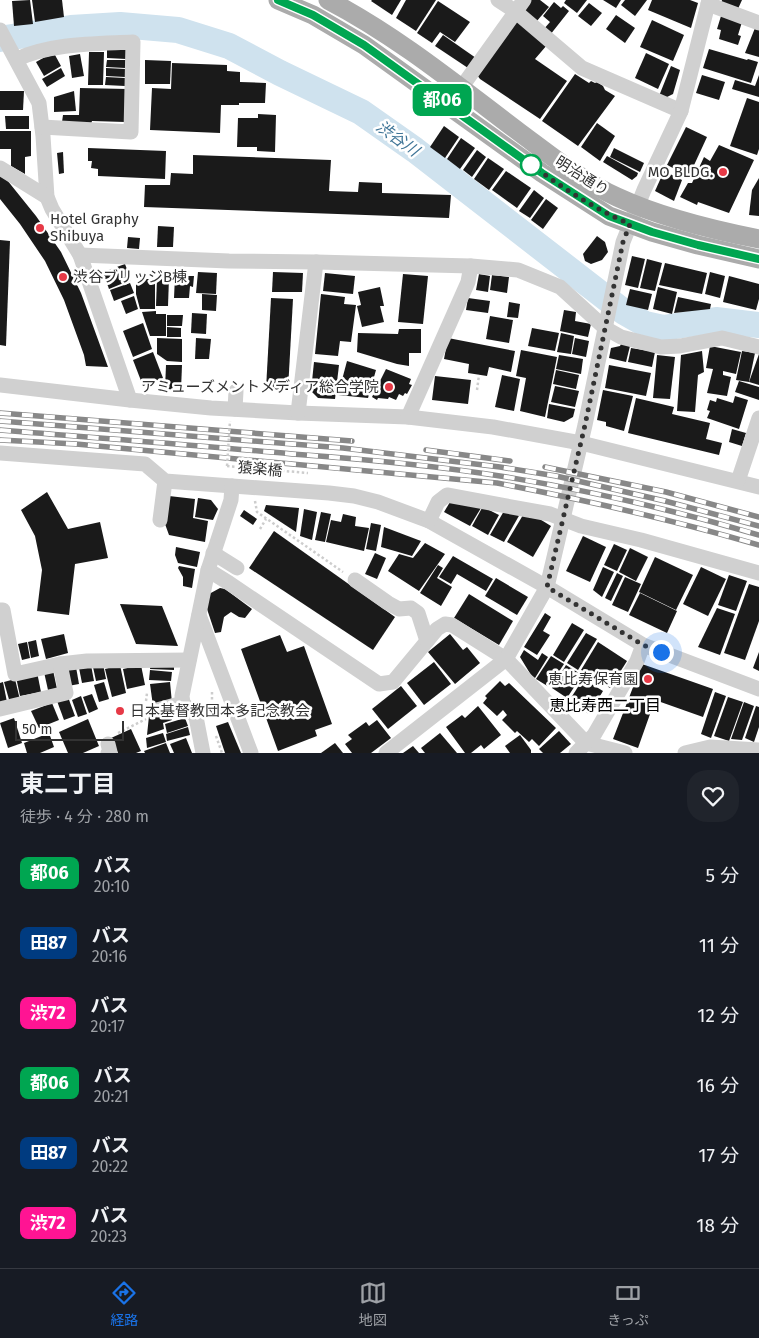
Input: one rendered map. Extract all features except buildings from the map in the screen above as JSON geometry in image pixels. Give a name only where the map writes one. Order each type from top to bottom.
[{"type":"main road","name":"明治通り","points":[[278,0],[313,15],[348,34],[564,188],[609,216],[698,245],[759,259]]},
{"type":"main road","name":"明治通り","points":[[328,0],[378,29],[573,171],[617,197],[638,206],[703,226],[759,239]]},
{"type":"street","points":[[498,0],[520,6],[582,68],[681,111]]},
{"type":"street","points":[[386,753],[506,659],[547,587],[564,519],[623,242],[681,111],[708,2],[759,23]]},
{"type":"street","points":[[461,88],[520,6]]},
{"type":"street","points":[[0,30],[36,96],[42,127],[47,197],[52,209],[80,255],[130,400]]},
{"type":"street","points":[[14,55],[65,46],[133,42],[131,132],[42,127]]},
{"type":"street","points":[[0,168],[47,197]]},
{"type":"street","points":[[80,255],[245,265],[316,262],[471,266],[518,270],[560,287],[621,337],[661,347],[680,346],[722,338],[759,347]]},
{"type":"street","points":[[298,413],[316,262]]},
{"type":"street","points":[[408,417],[468,282],[471,266]]},
{"type":"street","points":[[0,385],[130,400],[233,415],[298,413],[408,417],[493,427],[580,443],[759,486]]},
{"type":"street","points":[[233,415],[236,391]]},
{"type":"street","points":[[738,481],[759,418]]},
{"type":"street","points":[[0,453],[145,464],[171,482],[354,496],[378,502],[429,521],[547,587],[643,645],[759,689]]},
{"type":"street","points":[[160,520],[171,482]]},
{"type":"street","points":[[203,753],[196,717],[183,703],[182,696],[208,570],[231,500],[232,486]]},
{"type":"street","points":[[429,521],[438,502],[447,495],[550,514],[581,526],[641,540],[759,573]]},
{"type":"street","points":[[213,553],[237,568]]},
{"type":"street","points":[[208,570],[379,684],[393,682],[437,629],[445,624],[452,625],[506,659],[581,748],[625,753]]},
{"type":"street","points":[[355,580],[388,604],[400,609],[411,608],[418,613],[427,641]]},
{"type":"street","points":[[0,610],[3,610],[14,674],[60,664],[87,661],[189,660]]},
{"type":"street","points":[[198,614],[251,753]]},
{"type":"street","points":[[581,748],[594,735],[637,661],[643,645]]},
{"type":"street","points":[[0,709],[66,693],[60,664]]},
{"type":"street","points":[[150,708],[183,703]]},
{"type":"street","points":[[685,753],[710,747],[759,750]]},
{"type":"path","points":[[477,390],[479,375]]},
{"type":"path","name":"猿楽橋","points":[[233,415],[227,466],[308,473]]},
{"type":"path","points":[[254,499],[257,512],[355,580]]},
{"type":"path","points":[[260,529],[266,519]]},
{"type":"path","points":[[108,749],[111,736],[146,720],[150,708],[147,693]]},
{"type":"path","points":[[216,735],[222,753]]},
{"type":"waterway","name":"渋谷川","points":[[0,39],[71,28],[120,25],[178,30],[229,46],[361,112],[415,150],[624,312],[645,324],[663,328],[716,320],[759,325]]},
{"type":"railway","points":[[0,413],[352,441]]},
{"type":"railway","points":[[0,421],[343,448],[500,467],[556,476],[665,501],[759,526]]},
{"type":"railway","points":[[0,430],[370,460],[474,472],[630,501],[759,535]]},
{"type":"railway","points":[[0,440],[76,444],[497,483],[629,511],[759,545]]},
{"type":"railway","points":[[426,450],[510,461]]},
{"type":"railway","points":[[545,467],[666,492],[759,517]]},
{"type":"bus line","name":"都06","points":[[278,0],[313,15],[348,34],[443,100],[542,173],[609,216],[652,232],[759,259]]},
{"type":"place","name":"MO BLDG.","points":[[723,172]]},
{"type":"place","name":"Hotel Graphy Shibuya","points":[[40,228]]},
{"type":"place","name":"渋谷ブリッジB棟","points":[[63,277]]},
{"type":"place","name":"アミューズメントメディア総合学院","points":[[389,387]]},
{"type":"place","name":"恵比寿保育園","points":[[648,679]]},
{"type":"place","name":"日本基督教団本多記念教会","points":[[120,711]]},
{"type":"district","name":"恵比寿西二丁目","points":[[605,705]]},
{"type":"route","points":[[531,165],[609,216],[630,224],[623,242],[585,425],[547,587],[643,645],[661,652]]}]
